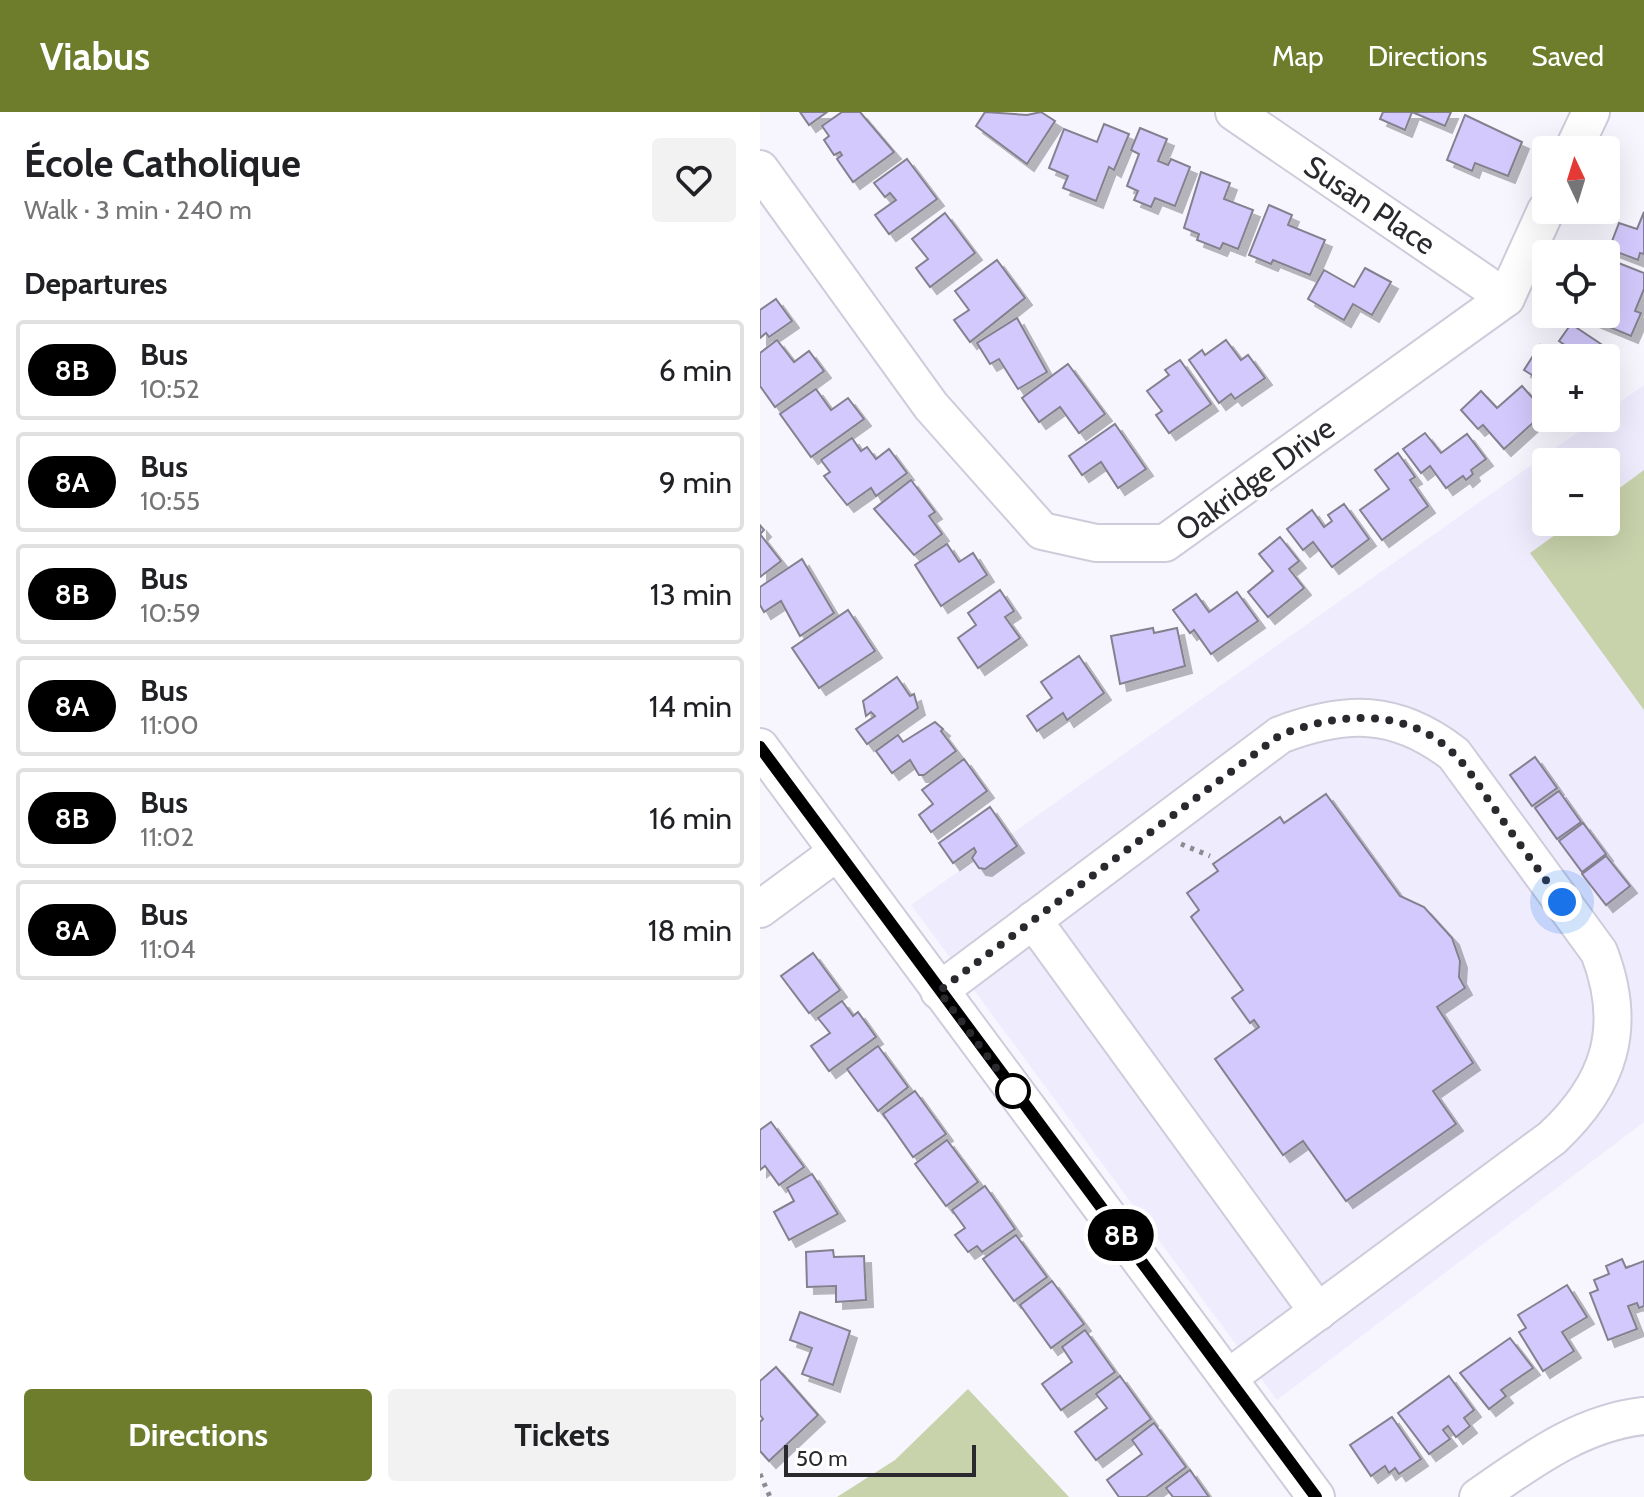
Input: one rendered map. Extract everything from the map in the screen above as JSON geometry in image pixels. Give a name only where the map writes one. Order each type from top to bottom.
[{"type":"street","name":"Susan Place","points":[[1234,112],[1506,298]]},
{"type":"street","points":[[1580,136],[1591,112]]},
{"type":"street","name":"Oakridge Drive","points":[[760,169],[931,406],[1042,531],[1096,543],[1165,543],[1506,298],[1540,224]]},
{"type":"street","points":[[939,991],[1280,735],[1314,722],[1354,716],[1394,721],[1430,735],[1454,754],[1599,952],[1611,984],[1613,1015],[1609,1050],[1599,1083],[1579,1113],[1552,1138],[1228,1378]]},
{"type":"street","points":[[760,747],[1316,1497]]},
{"type":"street","points":[[760,909],[836,853]]},
{"type":"street","points":[[1033,920],[1318,1312]]},
{"type":"street","points":[[1478,1497],[1553,1445],[1621,1419],[1644,1416]]},
{"type":"path","points":[[760,1474],[770,1497]]},
{"type":"shaded area","points":[[1644,385],[1644,1122],[1277,1400],[911,905],[1532,465],[1532,536],[1620,536],[1620,448],[1556,448],[1578,432],[1620,432],[1620,402]]},
{"type":"green space","points":[[1644,470],[1644,710],[1530,553],[1554,536],[1620,536],[1620,488]]},
{"type":"green space","points":[[968,1389],[1069,1497],[837,1497],[895,1460]]},
{"type":"building","points":[[800,112],[827,112],[809,125]]},
{"type":"building","points":[[842,112],[860,112],[894,152],[853,182],[837,159],[842,155],[840,152],[834,155],[824,140],[829,136],[822,126]]},
{"type":"building","points":[[985,112],[1027,115],[1041,112],[1055,121],[1027,164],[976,126]]},
{"type":"building","points":[[1383,112],[1412,112],[1405,130],[1380,119]]},
{"type":"building","points":[[1412,112],[1451,112],[1445,126]]},
{"type":"building","points":[[1465,115],[1522,142],[1508,176],[1475,163],[1472,171],[1447,160]]},
{"type":"building","points":[[1104,124],[1129,134],[1114,170],[1109,167],[1096,201],[1063,188],[1068,176],[1049,168],[1064,129],[1097,142]]},
{"type":"building","points":[[1140,128],[1167,139],[1158,161],[1168,165],[1171,159],[1190,167],[1175,206],[1155,198],[1151,207],[1134,200],[1138,191],[1127,186],[1139,154],[1131,150]]},
{"type":"building","points":[[907,159],[937,199],[889,234],[875,215],[896,200],[890,193],[885,197],[874,183]]},
{"type":"building","points":[[1201,172],[1230,183],[1224,199],[1253,210],[1238,249],[1223,243],[1220,249],[1197,240],[1199,234],[1184,228]]},
{"type":"building","points":[[1269,205],[1292,215],[1288,225],[1325,240],[1310,275],[1273,260],[1271,264],[1249,255]]},
{"type":"building","points":[[1644,212],[1644,254],[1640,253],[1638,260],[1620,253],[1620,240],[1612,240],[1620,223],[1637,229]]},
{"type":"building","points":[[945,213],[975,253],[930,287],[916,268],[928,259],[912,239]]},
{"type":"building","points":[[997,260],[1025,298],[970,342],[954,320],[969,310],[955,291]]},
{"type":"building","points":[[1620,264],[1644,273],[1644,289],[1635,311],[1641,313],[1631,336],[1612,328],[1620,328]]},
{"type":"building","points":[[1365,268],[1391,282],[1372,315],[1353,304],[1344,320],[1308,299],[1324,270],[1354,287]]},
{"type":"building","points":[[776,299],[792,321],[769,337],[766,333],[760,338],[760,310]]},
{"type":"building","points":[[1017,318],[1047,372],[1018,389],[999,359],[990,364],[977,343]]},
{"type":"building","points":[[1568,328],[1577,328],[1601,344],[1563,344],[1559,341]]},
{"type":"building","points":[[777,340],[794,362],[809,351],[824,371],[775,407],[760,386],[760,353]]},
{"type":"building","points":[[1226,340],[1241,360],[1248,355],[1265,378],[1235,399],[1231,394],[1219,403],[1189,360],[1202,350],[1205,355]]},
{"type":"building","points":[[1532,358],[1532,375],[1524,370]]},
{"type":"building","points":[[1180,360],[1211,404],[1169,433],[1156,415],[1162,411],[1147,391],[1169,375],[1165,370]]},
{"type":"building","points":[[1068,364],[1105,414],[1079,433],[1060,407],[1039,422],[1022,398]]},
{"type":"building","points":[[1522,386],[1532,397],[1532,424],[1504,449],[1483,425],[1478,429],[1461,410],[1481,391],[1497,408]]},
{"type":"building","points":[[816,389],[831,410],[848,398],[864,419],[811,457],[780,414]]},
{"type":"building","points":[[1115,424],[1146,469],[1118,488],[1101,462],[1082,475],[1069,456]]},
{"type":"building","points":[[1425,433],[1441,453],[1467,434],[1486,459],[1471,470],[1473,474],[1466,480],[1463,476],[1446,488],[1430,466],[1421,473],[1403,449]]},
{"type":"building","points":[[852,438],[861,451],[867,447],[876,459],[889,449],[907,473],[876,496],[871,488],[847,505],[824,476],[830,472],[821,460]]},
{"type":"building","points":[[1398,453],[1415,477],[1410,480],[1428,506],[1382,540],[1360,510],[1389,489],[1375,470]]},
{"type":"building","points":[[911,480],[935,512],[929,516],[942,534],[914,555],[874,509]]},
{"type":"building","points":[[1344,504],[1369,539],[1332,567],[1313,542],[1303,550],[1287,529],[1312,510],[1324,527],[1332,521],[1328,515]]},
{"type":"building","points":[[760,534],[781,561],[760,577]]},
{"type":"building","points":[[1280,537],[1299,561],[1289,569],[1304,588],[1268,617],[1248,592],[1273,571],[1259,554]]},
{"type":"building","points":[[947,544],[959,562],[973,553],[987,575],[941,606],[915,565]]},
{"type":"building","points":[[802,559],[834,613],[800,636],[781,601],[764,612],[760,605],[760,587]]},
{"type":"building","points":[[1000,590],[1014,611],[1005,617],[1020,638],[978,668],[958,638],[976,625],[968,613]]},
{"type":"building","points":[[1237,592],[1258,621],[1211,654],[1194,630],[1190,633],[1173,610],[1196,594],[1209,612]]},
{"type":"building","points":[[848,610],[875,651],[819,688],[792,648]]},
{"type":"building","points":[[1153,628],[1154,633],[1177,628],[1185,666],[1120,684],[1111,636]]},
{"type":"building","points":[[1079,656],[1104,693],[1067,720],[1063,713],[1037,731],[1027,716],[1052,698],[1041,682]]},
{"type":"building","points":[[897,677],[910,696],[914,694],[918,708],[867,744],[856,729],[875,716],[871,712],[866,716],[863,701]]},
{"type":"building","points":[[935,722],[956,751],[924,775],[919,775],[910,760],[892,773],[876,751],[898,735],[903,742]]},
{"type":"building","points":[[1535,757],[1557,788],[1532,806],[1510,775]]},
{"type":"building","points":[[964,759],[987,791],[931,832],[919,815],[933,804],[922,790]]},
{"type":"building","points":[[1559,791],[1581,822],[1557,839],[1535,808]]},
{"type":"building","points":[[1326,794],[1400,896],[1424,907],[1452,938],[1460,961],[1459,977],[1465,988],[1437,1007],[1473,1063],[1433,1091],[1456,1124],[1346,1201],[1303,1141],[1283,1155],[1215,1059],[1259,1027],[1254,1020],[1250,1023],[1232,998],[1243,990],[1191,917],[1199,910],[1187,893],[1218,871],[1213,864],[1280,817],[1284,823]]},
{"type":"building","points":[[990,807],[1017,846],[985,869],[979,868],[972,858],[976,852],[974,848],[953,863],[939,843]]},
{"type":"building","points":[[1583,823],[1606,854],[1582,872],[1559,841]]},
{"type":"building","points":[[1606,856],[1630,886],[1606,905],[1582,874]]},
{"type":"building","points":[[813,953],[840,990],[809,1013],[781,976]]},
{"type":"building","points":[[842,1001],[853,1016],[858,1012],[876,1037],[829,1071],[811,1046],[830,1033],[818,1018]]},
{"type":"building","points":[[878,1046],[908,1087],[878,1111],[847,1069]]},
{"type":"building","points":[[915,1091],[946,1134],[913,1157],[883,1114]]},
{"type":"building","points":[[771,1122],[804,1167],[779,1185],[765,1166],[760,1170],[760,1130]]},
{"type":"building","points":[[947,1140],[978,1182],[946,1206],[915,1164]]},
{"type":"building","points":[[812,1174],[838,1214],[789,1240],[774,1212],[794,1201],[787,1188]]},
{"type":"building","points":[[985,1186],[1015,1229],[982,1252],[977,1246],[968,1252],[955,1235],[965,1228],[952,1210]]},
{"type":"building","points":[[1016,1235],[1047,1277],[1014,1301],[983,1259]]},
{"type":"building","points":[[833,1250],[834,1257],[864,1256],[866,1300],[836,1302],[836,1286],[807,1287],[806,1252]]},
{"type":"building","points":[[1622,1259],[1626,1268],[1644,1261],[1644,1306],[1639,1308],[1637,1303],[1628,1306],[1637,1329],[1608,1340],[1590,1293],[1598,1290],[1594,1280],[1609,1274],[1606,1266]]},
{"type":"building","points":[[1052,1281],[1084,1324],[1051,1348],[1020,1305]]},
{"type":"building","points":[[1567,1285],[1587,1317],[1562,1332],[1574,1351],[1543,1371],[1519,1332],[1526,1328],[1518,1315]]},
{"type":"building","points":[[800,1312],[850,1331],[833,1385],[802,1374],[812,1348],[790,1340]]},
{"type":"building","points":[[1085,1330],[1115,1372],[1061,1410],[1042,1384],[1072,1362],[1062,1347]]},
{"type":"building","points":[[1510,1338],[1533,1368],[1501,1390],[1506,1396],[1489,1409],[1460,1373]]},
{"type":"building","points":[[776,1367],[818,1415],[769,1461],[760,1451],[760,1422],[763,1419],[760,1415],[760,1381]]},
{"type":"building","points":[[1120,1376],[1151,1419],[1096,1460],[1075,1432],[1107,1408],[1096,1394]]},
{"type":"building","points":[[1449,1376],[1474,1410],[1464,1418],[1470,1426],[1456,1437],[1448,1426],[1443,1430],[1450,1439],[1429,1454],[1398,1413]]},
{"type":"building","points":[[1392,1417],[1421,1459],[1399,1474],[1395,1468],[1389,1473],[1385,1466],[1371,1476],[1350,1445]]},
{"type":"building","points":[[1154,1423],[1186,1467],[1146,1497],[1119,1497],[1107,1480],[1142,1454],[1132,1440]]},
{"type":"building","points":[[1190,1470],[1209,1497],[1173,1497],[1166,1488]]},
{"type":"bus line","name":"8B","points":[[760,747],[1316,1497]]},
{"type":"route","points":[[1013,1091],[939,991],[1280,735],[1314,722],[1354,716],[1394,721],[1430,735],[1454,754],[1562,902]]}]
